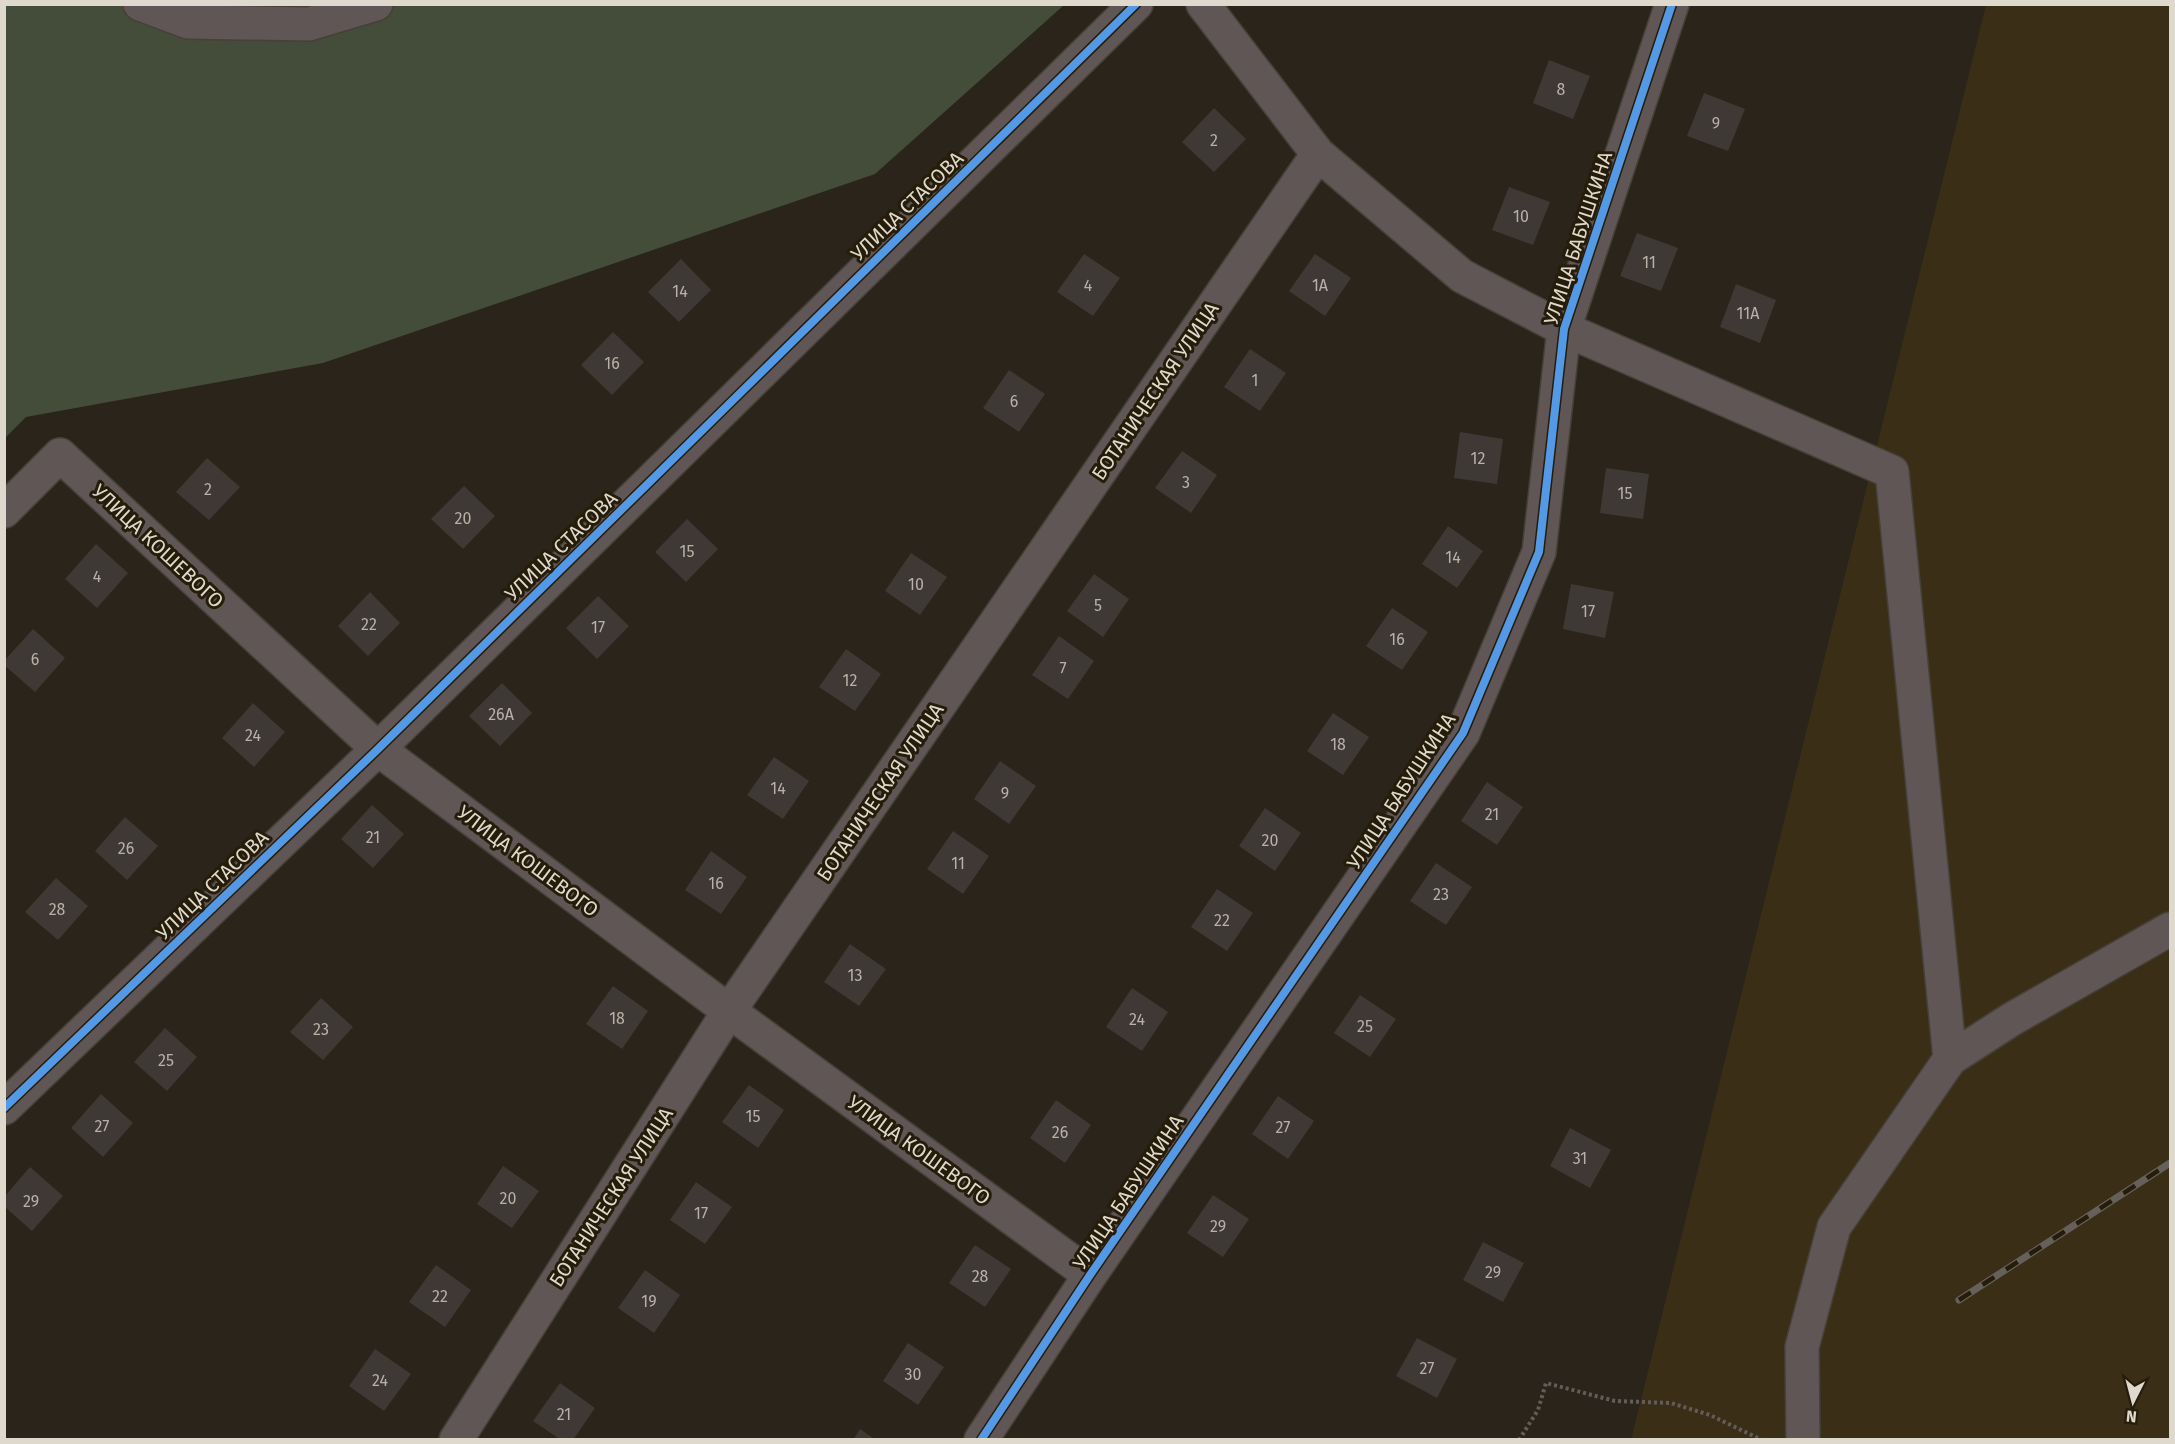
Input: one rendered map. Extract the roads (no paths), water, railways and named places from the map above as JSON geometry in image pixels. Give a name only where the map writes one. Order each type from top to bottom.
[{"type":"street","points":[[140,4],[188,22],[309,24],[376,4]]},
{"type":"street","name":"УЛИЦА СТАСОВА","points":[[4,1108],[378,749],[1136,4]]},
{"type":"street","points":[[1203,4],[1318,154],[1462,276],[1564,329],[1892,472],[1950,1059]]},
{"type":"street","name":"УЛИЦА БАБУШКИНА","points":[[981,1440],[1090,1275],[1463,733],[1539,552],[1564,329],[1672,4]]},
{"type":"street","name":"БОТАНИЧЕСКАЯ УЛИЦА","points":[[456,1440],[729,1011],[1318,154]]},
{"type":"street","name":"УЛИЦА КОШЕВОГО","points":[[4,511],[60,455],[378,749],[729,1011],[1090,1275]]},
{"type":"street","points":[[1803,1440],[1802,1347],[1834,1227],[1950,1059],[2012,1019],[2170,929]]},
{"type":"railway","points":[[1959,1300],[2170,1163]]}]
